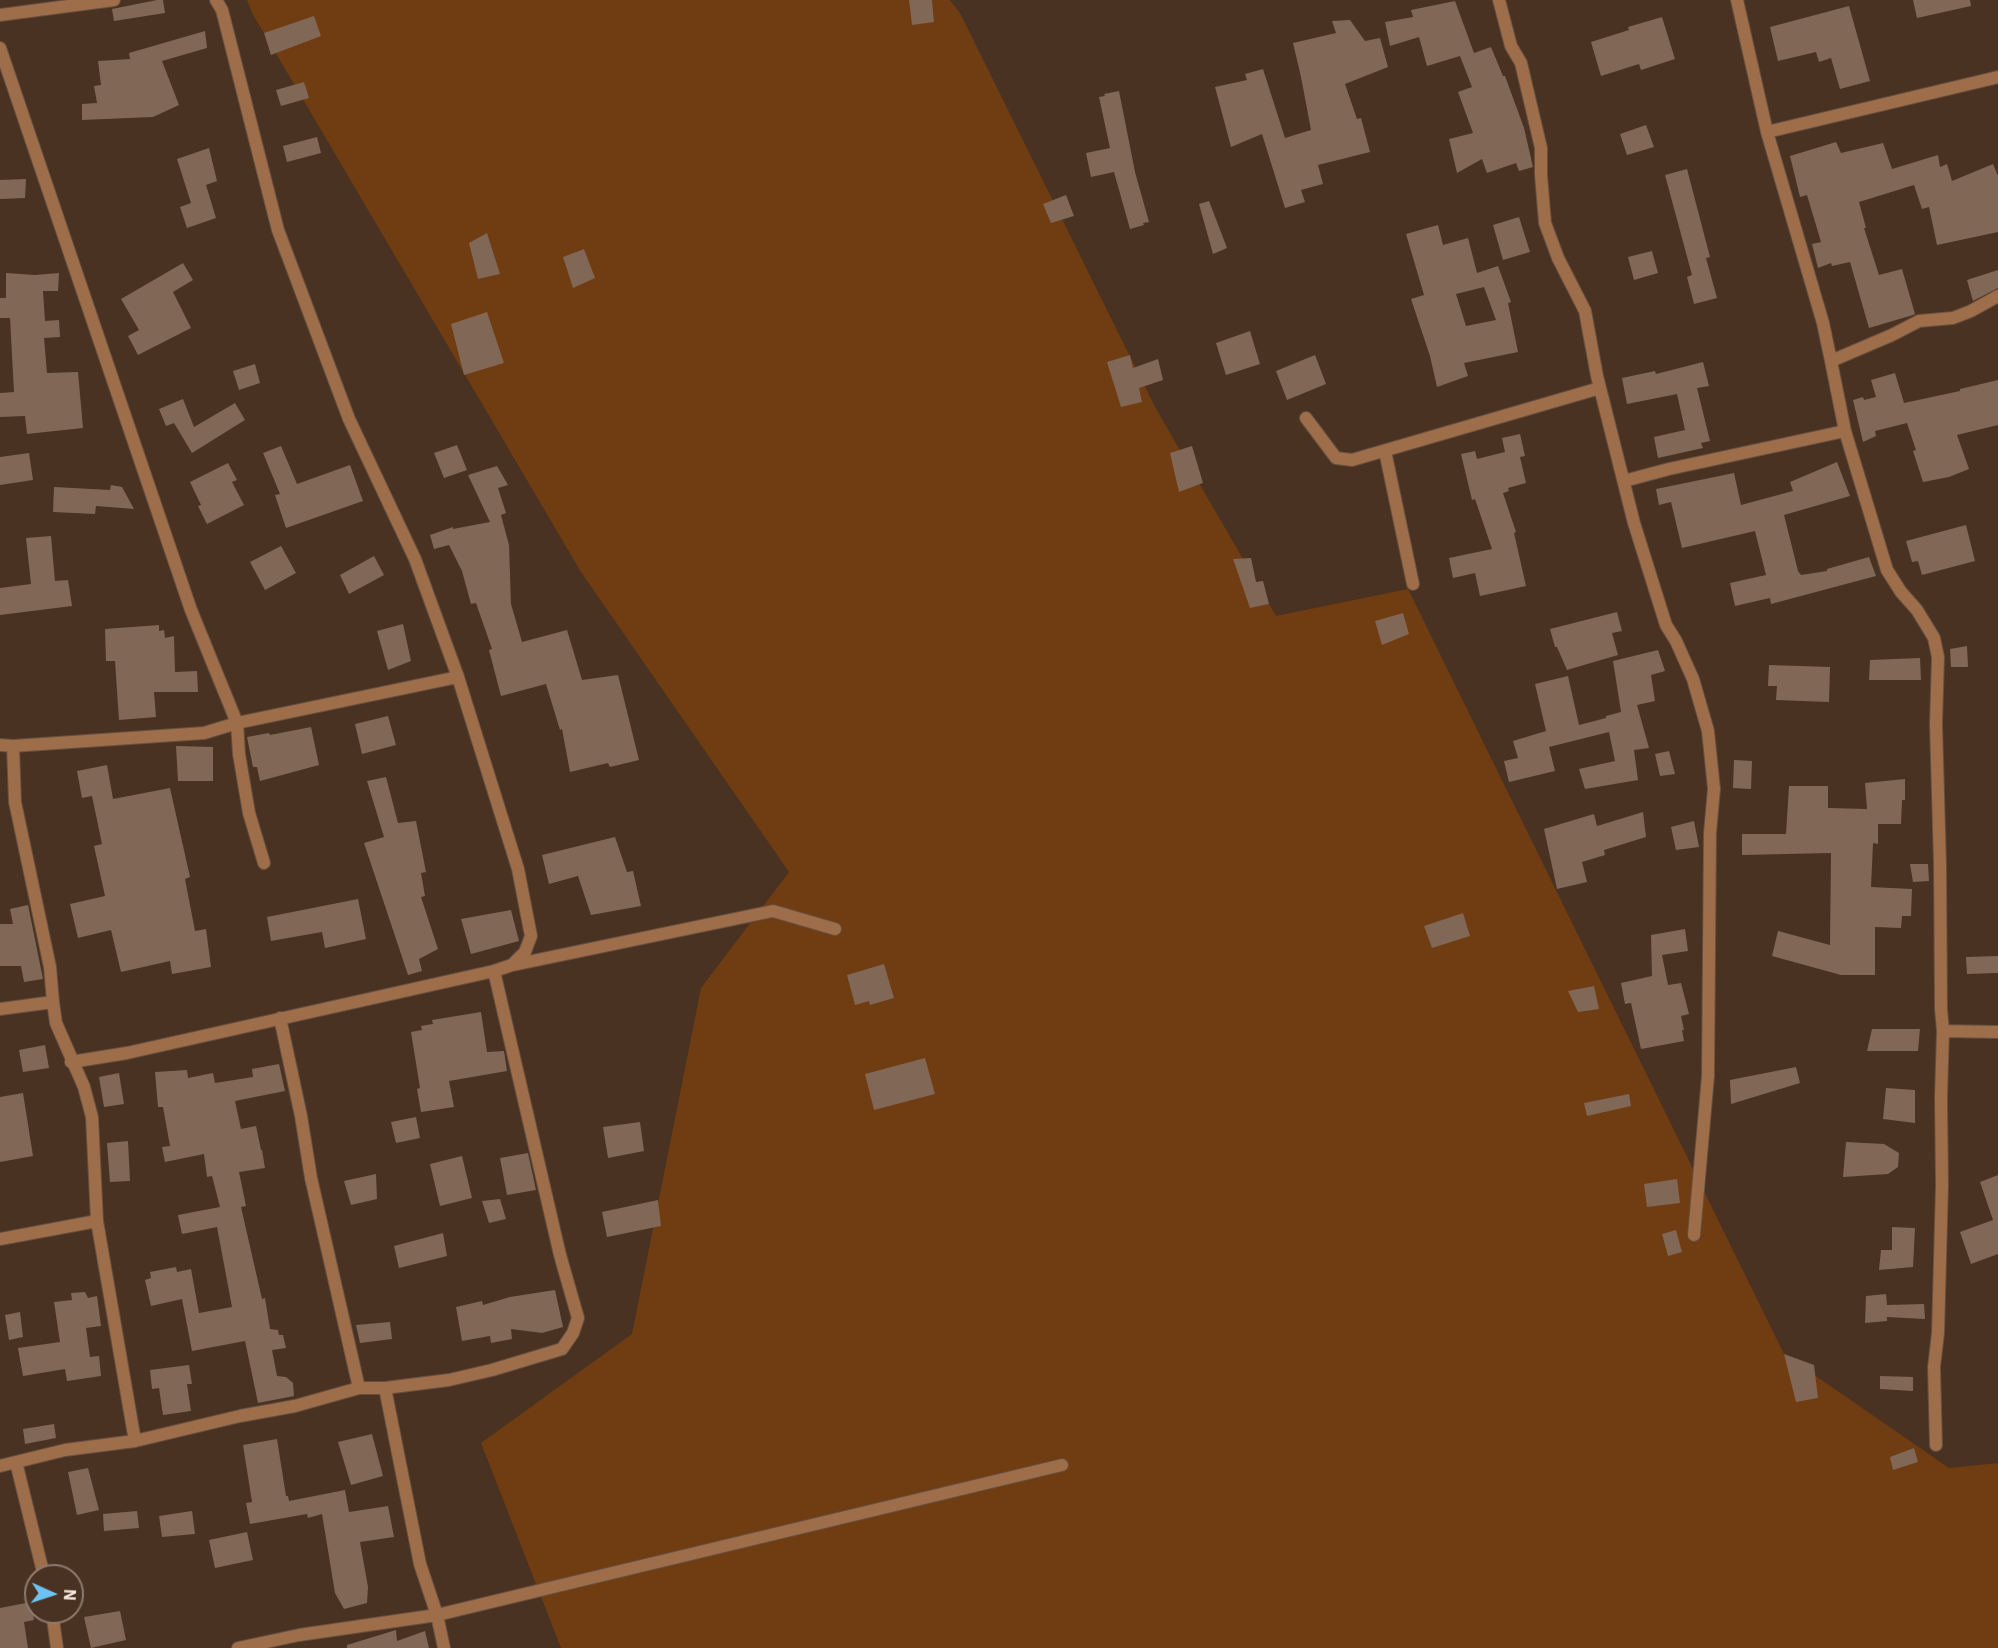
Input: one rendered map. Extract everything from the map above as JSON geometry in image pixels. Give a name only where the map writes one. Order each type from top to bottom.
[{"type":"street","points":[[0,15],[114,0]]},
{"type":"street","points":[[216,0],[222,10],[278,230],[350,418],[415,559],[458,677],[518,869],[531,936],[525,952],[512,965]]},
{"type":"street","points":[[1499,0],[1511,46],[1521,63],[1541,148],[1545,223],[1558,258],[1585,311],[1614,449],[1634,523],[1666,625],[1693,679],[1708,731],[1714,789],[1710,833],[1708,1076],[1694,1235]]},
{"type":"street","points":[[1737,0],[1767,132],[1823,323],[1845,431],[1887,570],[1929,628],[1938,657],[1935,724],[1941,876],[1943,1031],[1942,1185],[1938,1333],[1934,1367],[1936,1445]]},
{"type":"street","points":[[0,48],[190,610],[237,723],[239,754],[249,813],[264,863]]},
{"type":"street","points":[[1767,132],[1998,77]]},
{"type":"street","points":[[1831,361],[1919,321],[1953,318],[1998,296]]},
{"type":"street","points":[[1306,418],[1336,458],[1352,460],[1600,388]]},
{"type":"street","points":[[1624,481],[1845,431]]},
{"type":"street","points":[[1384,452],[1413,584]]},
{"type":"street","points":[[0,745],[204,733],[237,723],[458,677]]},
{"type":"street","points":[[13,746],[15,802],[50,968],[56,1023],[71,1062],[84,1087],[92,1117],[97,1221],[135,1441]]},
{"type":"street","points":[[71,1062],[127,1053],[494,971],[512,965],[773,911],[835,929]]},
{"type":"street","points":[[0,1466],[65,1450],[135,1441],[240,1416],[295,1406],[359,1388],[385,1388],[449,1380],[562,1349],[573,1333],[578,1318],[560,1255],[494,971]]},
{"type":"street","points":[[0,1009],[53,1002]]},
{"type":"street","points":[[280,1018],[310,1178],[359,1388]]},
{"type":"street","points":[[1943,1031],[1998,1032]]},
{"type":"street","points":[[0,1239],[97,1221]]},
{"type":"street","points":[[385,1388],[420,1564],[437,1615],[444,1648]]},
{"type":"street","points":[[16,1462],[41,1564]]},
{"type":"street","points":[[238,1648],[299,1635],[437,1615],[1062,1465]]},
{"type":"street","points":[[54,1624],[57,1648]]},
{"type":"shaded area","points":[[247,0],[950,0],[960,13],[1155,407],[1276,616],[1408,589],[1784,1354],[1949,1468],[1998,1463],[1998,1648],[561,1648],[481,1443],[632,1334],[701,988],[789,872],[581,572],[253,15]]},
{"type":"building","points":[[163,0],[165,13],[114,21],[112,9]]},
{"type":"building","points":[[909,0],[932,0],[934,22],[912,25]]},
{"type":"building","points":[[1913,0],[1970,0],[1971,6],[1917,18]]},
{"type":"building","points":[[1455,1],[1474,53],[1491,47],[1503,76],[1505,76],[1524,128],[1533,167],[1519,171],[1516,163],[1487,173],[1482,159],[1457,173],[1449,139],[1473,133],[1458,92],[1472,87],[1460,56],[1427,66],[1419,37],[1390,46],[1385,22],[1413,17],[1411,10]]},
{"type":"building","points":[[1849,6],[1870,81],[1840,89],[1831,58],[1819,62],[1816,52],[1778,61],[1770,27]]},
{"type":"building","points":[[314,16],[321,36],[271,55],[264,33]]},
{"type":"building","points":[[1662,17],[1675,59],[1641,70],[1639,64],[1601,76],[1591,42],[1629,30],[1628,27]]},
{"type":"building","points":[[1350,20],[1365,41],[1380,38],[1388,67],[1345,84],[1357,119],[1361,118],[1370,152],[1318,165],[1323,184],[1301,190],[1305,202],[1285,208],[1262,134],[1231,147],[1215,87],[1247,80],[1245,74],[1263,69],[1285,138],[1311,130],[1293,43],[1336,33],[1332,21]]},
{"type":"building","points":[[205,31],[207,48],[162,61],[179,105],[153,117],[82,120],[82,104],[97,103],[94,86],[101,85],[98,61],[130,59],[129,53]]},
{"type":"building","points":[[304,82],[309,98],[281,106],[276,90]]},
{"type":"building","points":[[1119,91],[1135,172],[1149,222],[1130,229],[1114,172],[1091,177],[1086,153],[1110,148],[1099,97]]},
{"type":"building","points":[[1646,125],[1654,147],[1627,155],[1620,134]]},
{"type":"building","points":[[317,137],[321,153],[287,162],[283,146]]},
{"type":"building","points":[[1836,142],[1841,153],[1883,143],[1892,169],[1938,155],[1940,167],[1947,164],[1952,181],[1993,164],[1998,176],[1998,232],[1937,245],[1929,207],[1922,209],[1914,185],[1859,202],[1866,228],[1864,228],[1879,275],[1902,269],[1915,314],[1913,315],[1869,328],[1850,262],[1832,266],[1831,263],[1818,268],[1812,244],[1821,242],[1807,195],[1800,197],[1790,156]]},
{"type":"building","points":[[209,148],[217,181],[206,185],[216,218],[187,228],[180,207],[191,203],[177,159]]},
{"type":"building","points":[[1687,169],[1710,257],[1706,258],[1717,298],[1694,304],[1687,277],[1692,275],[1665,175]]},
{"type":"building","points":[[26,179],[25,198],[0,199],[0,180]]},
{"type":"building","points":[[1066,195],[1074,216],[1051,223],[1043,204]]},
{"type":"building","points":[[1209,201],[1227,248],[1213,254],[1199,204]]},
{"type":"building","points":[[1519,217],[1530,252],[1503,260],[1493,225]]},
{"type":"building","points":[[1438,225],[1443,245],[1468,238],[1477,273],[1498,266],[1511,302],[1508,303],[1518,352],[1464,363],[1468,376],[1437,387],[1430,356],[1411,299],[1424,295],[1406,234]],"holes":[[[1484,287],[1496,320],[1466,326],[1456,294]]]},
{"type":"building","points":[[487,233],[500,274],[478,279],[469,243]]},
{"type":"building","points":[[584,249],[595,278],[573,288],[563,257]]},
{"type":"building","points":[[1652,251],[1658,273],[1634,280],[1628,257]]},
{"type":"building","points":[[183,263],[193,280],[173,292],[191,328],[138,355],[128,336],[139,330],[121,299]]},
{"type":"building","points":[[1998,270],[1998,288],[1973,301],[1967,280]]},
{"type":"building","points":[[6,273],[35,275],[59,273],[58,291],[43,291],[45,321],[59,320],[60,337],[44,338],[47,373],[78,372],[83,428],[27,434],[25,416],[0,417],[0,393],[14,392],[10,318],[0,318],[0,298],[6,298]]},
{"type":"building","points":[[487,312],[504,363],[464,375],[451,324]]},
{"type":"building","points":[[1250,331],[1260,364],[1226,375],[1216,343]]},
{"type":"building","points":[[1130,355],[1133,368],[1158,359],[1163,380],[1139,388],[1142,402],[1121,407],[1107,362]]},
{"type":"building","points":[[1315,355],[1326,384],[1287,400],[1276,371]]},
{"type":"building","points":[[1703,362],[1709,386],[1697,388],[1710,441],[1701,443],[1703,448],[1658,458],[1654,437],[1685,430],[1677,394],[1627,404],[1622,378],[1655,371],[1656,374]]},
{"type":"building","points":[[255,364],[260,383],[239,390],[233,371]]},
{"type":"building","points":[[1895,373],[1904,403],[1998,380],[1998,425],[1957,435],[1969,469],[1949,477],[1923,482],[1907,423],[1875,431],[1876,436],[1863,442],[1853,400],[1876,397],[1871,380]]},
{"type":"building","points":[[183,399],[194,427],[235,403],[245,420],[192,453],[174,423],[166,426],[159,409]]},
{"type":"building","points":[[1520,434],[1525,456],[1520,457],[1526,483],[1508,488],[1509,491],[1503,493],[1516,532],[1514,533],[1526,586],[1480,596],[1475,573],[1453,578],[1449,558],[1492,549],[1475,499],[1472,500],[1461,454],[1475,451],[1477,459],[1505,452],[1502,438]]},
{"type":"building","points":[[457,445],[467,470],[444,478],[434,453]]},
{"type":"building","points":[[281,446],[297,484],[350,465],[363,501],[286,528],[275,495],[280,494],[263,453]]},
{"type":"building","points":[[1192,446],[1203,483],[1179,492],[1170,453]]},
{"type":"building","points":[[29,453],[33,480],[0,485],[0,457]]},
{"type":"building","points":[[1837,462],[1850,496],[1784,515],[1798,571],[1801,575],[1827,571],[1827,569],[1869,557],[1876,576],[1771,604],[1770,598],[1735,606],[1730,583],[1766,575],[1755,531],[1682,548],[1671,502],[1659,505],[1656,489],[1734,473],[1741,505],[1793,491],[1790,482]]},
{"type":"building","points":[[228,463],[237,480],[232,482],[244,505],[207,524],[190,482]]},
{"type":"building","points":[[497,466],[508,485],[498,488],[506,513],[501,515],[509,545],[511,604],[522,642],[567,630],[582,680],[618,675],[639,760],[610,767],[608,763],[570,772],[562,729],[560,730],[546,684],[501,696],[489,650],[492,649],[476,603],[471,604],[462,571],[449,545],[434,549],[430,535],[453,527],[453,529],[490,522],[468,475]]},
{"type":"building","points":[[111,485],[122,487],[134,509],[96,506],[95,514],[53,512],[54,487],[110,490]]},
{"type":"building","points":[[1966,525],[1975,561],[1922,575],[1918,561],[1912,562],[1906,541]]},
{"type":"building","points":[[51,536],[55,581],[68,580],[72,606],[0,615],[0,588],[31,584],[26,538]]},
{"type":"building","points":[[281,546],[296,573],[265,590],[250,562]]},
{"type":"building","points":[[374,556],[384,575],[349,594],[340,575]]},
{"type":"building","points":[[1251,558],[1256,582],[1263,581],[1269,604],[1250,608],[1233,559]]},
{"type":"building","points":[[1617,612],[1622,631],[1612,633],[1618,655],[1567,670],[1555,647],[1550,629]]},
{"type":"building","points":[[1403,613],[1409,634],[1382,645],[1375,621]]},
{"type":"building","points":[[403,624],[411,661],[388,670],[377,631]]},
{"type":"building","points":[[159,625],[159,631],[164,630],[165,638],[174,636],[175,672],[197,671],[198,692],[154,692],[156,717],[119,720],[115,661],[106,661],[105,629]]},
{"type":"building","points":[[1967,646],[1968,667],[1951,667],[1950,649]]},
{"type":"building","points":[[1658,650],[1665,671],[1651,675],[1655,701],[1637,705],[1649,748],[1634,750],[1638,780],[1585,789],[1579,769],[1615,761],[1609,732],[1549,747],[1555,771],[1509,782],[1504,761],[1518,758],[1513,741],[1546,731],[1535,684],[1568,676],[1579,725],[1606,718],[1606,716],[1621,712],[1613,661]]},
{"type":"building","points":[[1920,658],[1921,680],[1869,680],[1870,660]]},
{"type":"building","points":[[1769,665],[1830,667],[1829,702],[1776,700],[1777,686],[1768,686]]},
{"type":"building","points":[[388,716],[396,745],[362,754],[355,724]]},
{"type":"building","points":[[311,727],[319,765],[260,781],[257,767],[253,767],[247,737]]},
{"type":"building","points":[[176,746],[213,747],[213,781],[178,781]]},
{"type":"building","points":[[1669,751],[1675,774],[1660,776],[1655,754]]},
{"type":"building","points":[[1734,760],[1752,761],[1751,789],[1733,788]]},
{"type":"building","points":[[107,765],[113,799],[170,788],[190,877],[185,879],[195,931],[206,929],[211,967],[172,974],[170,961],[121,972],[111,930],[78,938],[70,904],[105,896],[94,846],[102,844],[92,796],[82,798],[77,771]]},
{"type":"building","points":[[386,777],[398,823],[416,821],[426,872],[421,873],[425,896],[421,897],[438,949],[419,959],[422,971],[408,975],[364,843],[384,837],[367,781]]},
{"type":"building","points":[[1905,779],[1905,800],[1902,800],[1901,824],[1878,824],[1878,844],[1873,843],[1871,887],[1912,889],[1911,916],[1902,916],[1901,928],[1875,927],[1875,975],[1841,975],[1772,956],[1778,931],[1830,945],[1831,853],[1742,855],[1742,834],[1786,834],[1789,786],[1828,786],[1828,808],[1867,809],[1865,783]]},
{"type":"building","points":[[1643,812],[1646,837],[1604,850],[1605,855],[1582,862],[1587,882],[1557,889],[1544,829],[1594,814],[1597,826]]},
{"type":"building","points":[[1694,821],[1699,847],[1676,850],[1671,827]]},
{"type":"building","points":[[615,837],[627,872],[633,871],[641,906],[591,915],[578,876],[549,884],[542,855]]},
{"type":"building","points":[[1910,864],[1928,864],[1929,881],[1913,882]]},
{"type":"building","points":[[358,899],[366,939],[325,948],[322,932],[271,941],[267,917]]},
{"type":"building","points":[[28,905],[43,979],[24,982],[21,966],[0,966],[0,924],[13,924],[10,909]]},
{"type":"building","points":[[511,910],[519,941],[471,954],[461,919]]},
{"type":"building","points":[[1463,913],[1470,936],[1432,948],[1424,926]]},
{"type":"building","points":[[1685,929],[1688,951],[1662,955],[1668,985],[1681,983],[1689,1014],[1681,1016],[1684,1041],[1641,1049],[1631,1003],[1625,1004],[1621,983],[1652,976],[1651,935]]},
{"type":"building","points":[[1998,956],[1998,973],[1967,974],[1966,957]]},
{"type":"building","points":[[884,964],[894,998],[870,1005],[869,1001],[855,1005],[847,975]]},
{"type":"building","points":[[1594,986],[1599,1009],[1578,1012],[1568,991]]},
{"type":"building","points":[[481,1012],[487,1052],[504,1051],[507,1071],[449,1081],[454,1107],[421,1112],[417,1089],[420,1088],[411,1032],[422,1030],[421,1026],[433,1024],[432,1020]]},
{"type":"building","points":[[1872,1029],[1920,1029],[1918,1051],[1867,1051]]},
{"type":"building","points":[[45,1045],[49,1068],[23,1072],[19,1050]]},
{"type":"building","points":[[925,1058],[935,1094],[874,1110],[865,1074]]},
{"type":"building","points":[[279,1064],[285,1091],[235,1101],[241,1129],[256,1126],[262,1150],[265,1168],[239,1172],[246,1206],[241,1207],[262,1299],[265,1298],[270,1329],[278,1330],[279,1335],[283,1335],[286,1348],[272,1350],[277,1376],[286,1377],[293,1383],[294,1396],[258,1403],[245,1341],[192,1351],[182,1299],[151,1306],[145,1280],[151,1278],[150,1272],[176,1267],[177,1272],[191,1269],[199,1313],[232,1307],[217,1227],[182,1234],[178,1215],[220,1207],[212,1176],[207,1177],[204,1154],[165,1162],[162,1147],[170,1146],[163,1107],[158,1107],[155,1072],[187,1070],[188,1078],[213,1073],[215,1083],[253,1077],[252,1069]]},
{"type":"building","points":[[1796,1067],[1800,1083],[1731,1104],[1730,1080]]},
{"type":"building","points":[[119,1073],[124,1104],[104,1107],[99,1077]]},
{"type":"building","points":[[1886,1088],[1915,1090],[1915,1123],[1883,1119]]},
{"type":"building","points":[[23,1093],[33,1156],[0,1162],[0,1097]]},
{"type":"building","points":[[1629,1094],[1631,1106],[1587,1116],[1584,1103]]},
{"type":"building","points":[[416,1117],[420,1138],[396,1143],[391,1122]]},
{"type":"building","points":[[640,1122],[644,1151],[608,1158],[603,1127]]},
{"type":"building","points":[[128,1141],[130,1181],[110,1182],[107,1143]]},
{"type":"building","points":[[1846,1142],[1884,1144],[1899,1153],[1898,1167],[1888,1174],[1843,1177]]},
{"type":"building","points":[[528,1153],[536,1190],[507,1195],[500,1158]]},
{"type":"building","points":[[462,1156],[472,1198],[440,1206],[430,1164]]},
{"type":"building","points":[[376,1174],[377,1199],[351,1205],[344,1181]]},
{"type":"building","points":[[1998,1175],[1998,1254],[1971,1264],[1960,1232],[1993,1220],[1980,1182]]},
{"type":"building","points":[[1677,1179],[1680,1203],[1647,1207],[1644,1184]]},
{"type":"building","points":[[500,1199],[506,1219],[489,1223],[482,1201]]},
{"type":"building","points":[[658,1200],[661,1226],[607,1237],[602,1212]]},
{"type":"building","points":[[1892,1227],[1915,1228],[1913,1267],[1879,1270],[1881,1250],[1892,1250]]},
{"type":"building","points":[[1676,1230],[1682,1252],[1668,1256],[1662,1234]]},
{"type":"building","points":[[443,1233],[447,1256],[399,1268],[394,1246]]},
{"type":"building","points":[[555,1290],[563,1327],[542,1333],[511,1329],[512,1339],[491,1343],[490,1336],[462,1341],[456,1307],[482,1301],[483,1305],[510,1297]]},
{"type":"building","points":[[85,1292],[88,1298],[97,1296],[101,1326],[86,1328],[90,1357],[99,1356],[101,1376],[67,1381],[65,1369],[23,1376],[18,1348],[60,1342],[54,1302],[72,1300],[71,1293]]},
{"type":"building","points":[[1886,1294],[1887,1305],[1924,1304],[1925,1319],[1887,1317],[1887,1321],[1865,1323],[1866,1296]]},
{"type":"building","points":[[20,1312],[23,1337],[9,1340],[5,1315]]},
{"type":"building","points":[[390,1322],[392,1339],[360,1343],[356,1325]]},
{"type":"building","points":[[1784,1354],[1814,1365],[1818,1398],[1796,1402]]},
{"type":"building","points":[[189,1365],[192,1384],[187,1384],[191,1411],[163,1415],[159,1388],[152,1389],[150,1370]]},
{"type":"building","points":[[1880,1376],[1913,1377],[1913,1391],[1880,1389]]},
{"type":"building","points":[[54,1424],[56,1438],[25,1444],[23,1429]]},
{"type":"building","points":[[372,1434],[383,1476],[351,1485],[338,1442]]},
{"type":"building","points":[[277,1439],[286,1496],[289,1501],[345,1490],[349,1512],[388,1506],[394,1537],[360,1542],[368,1587],[367,1603],[344,1609],[335,1593],[322,1514],[308,1518],[307,1514],[250,1524],[246,1503],[252,1502],[243,1445]]},
{"type":"building","points":[[1914,1448],[1918,1462],[1893,1470],[1890,1457]]},
{"type":"building","points":[[88,1468],[99,1510],[77,1515],[68,1472]]},
{"type":"building","points":[[137,1511],[139,1528],[104,1531],[103,1514]]},
{"type":"building","points":[[192,1511],[195,1534],[162,1537],[159,1516]]},
{"type":"building","points":[[247,1532],[253,1560],[215,1568],[209,1540]]},
{"type":"building","points":[[24,1603],[24,1624],[28,1648],[0,1648],[0,1608]]},
{"type":"building","points":[[120,1611],[126,1640],[91,1648],[84,1617]]},
{"type":"building","points":[[396,1630],[397,1641],[425,1631],[429,1648],[347,1648],[347,1645]]}]
